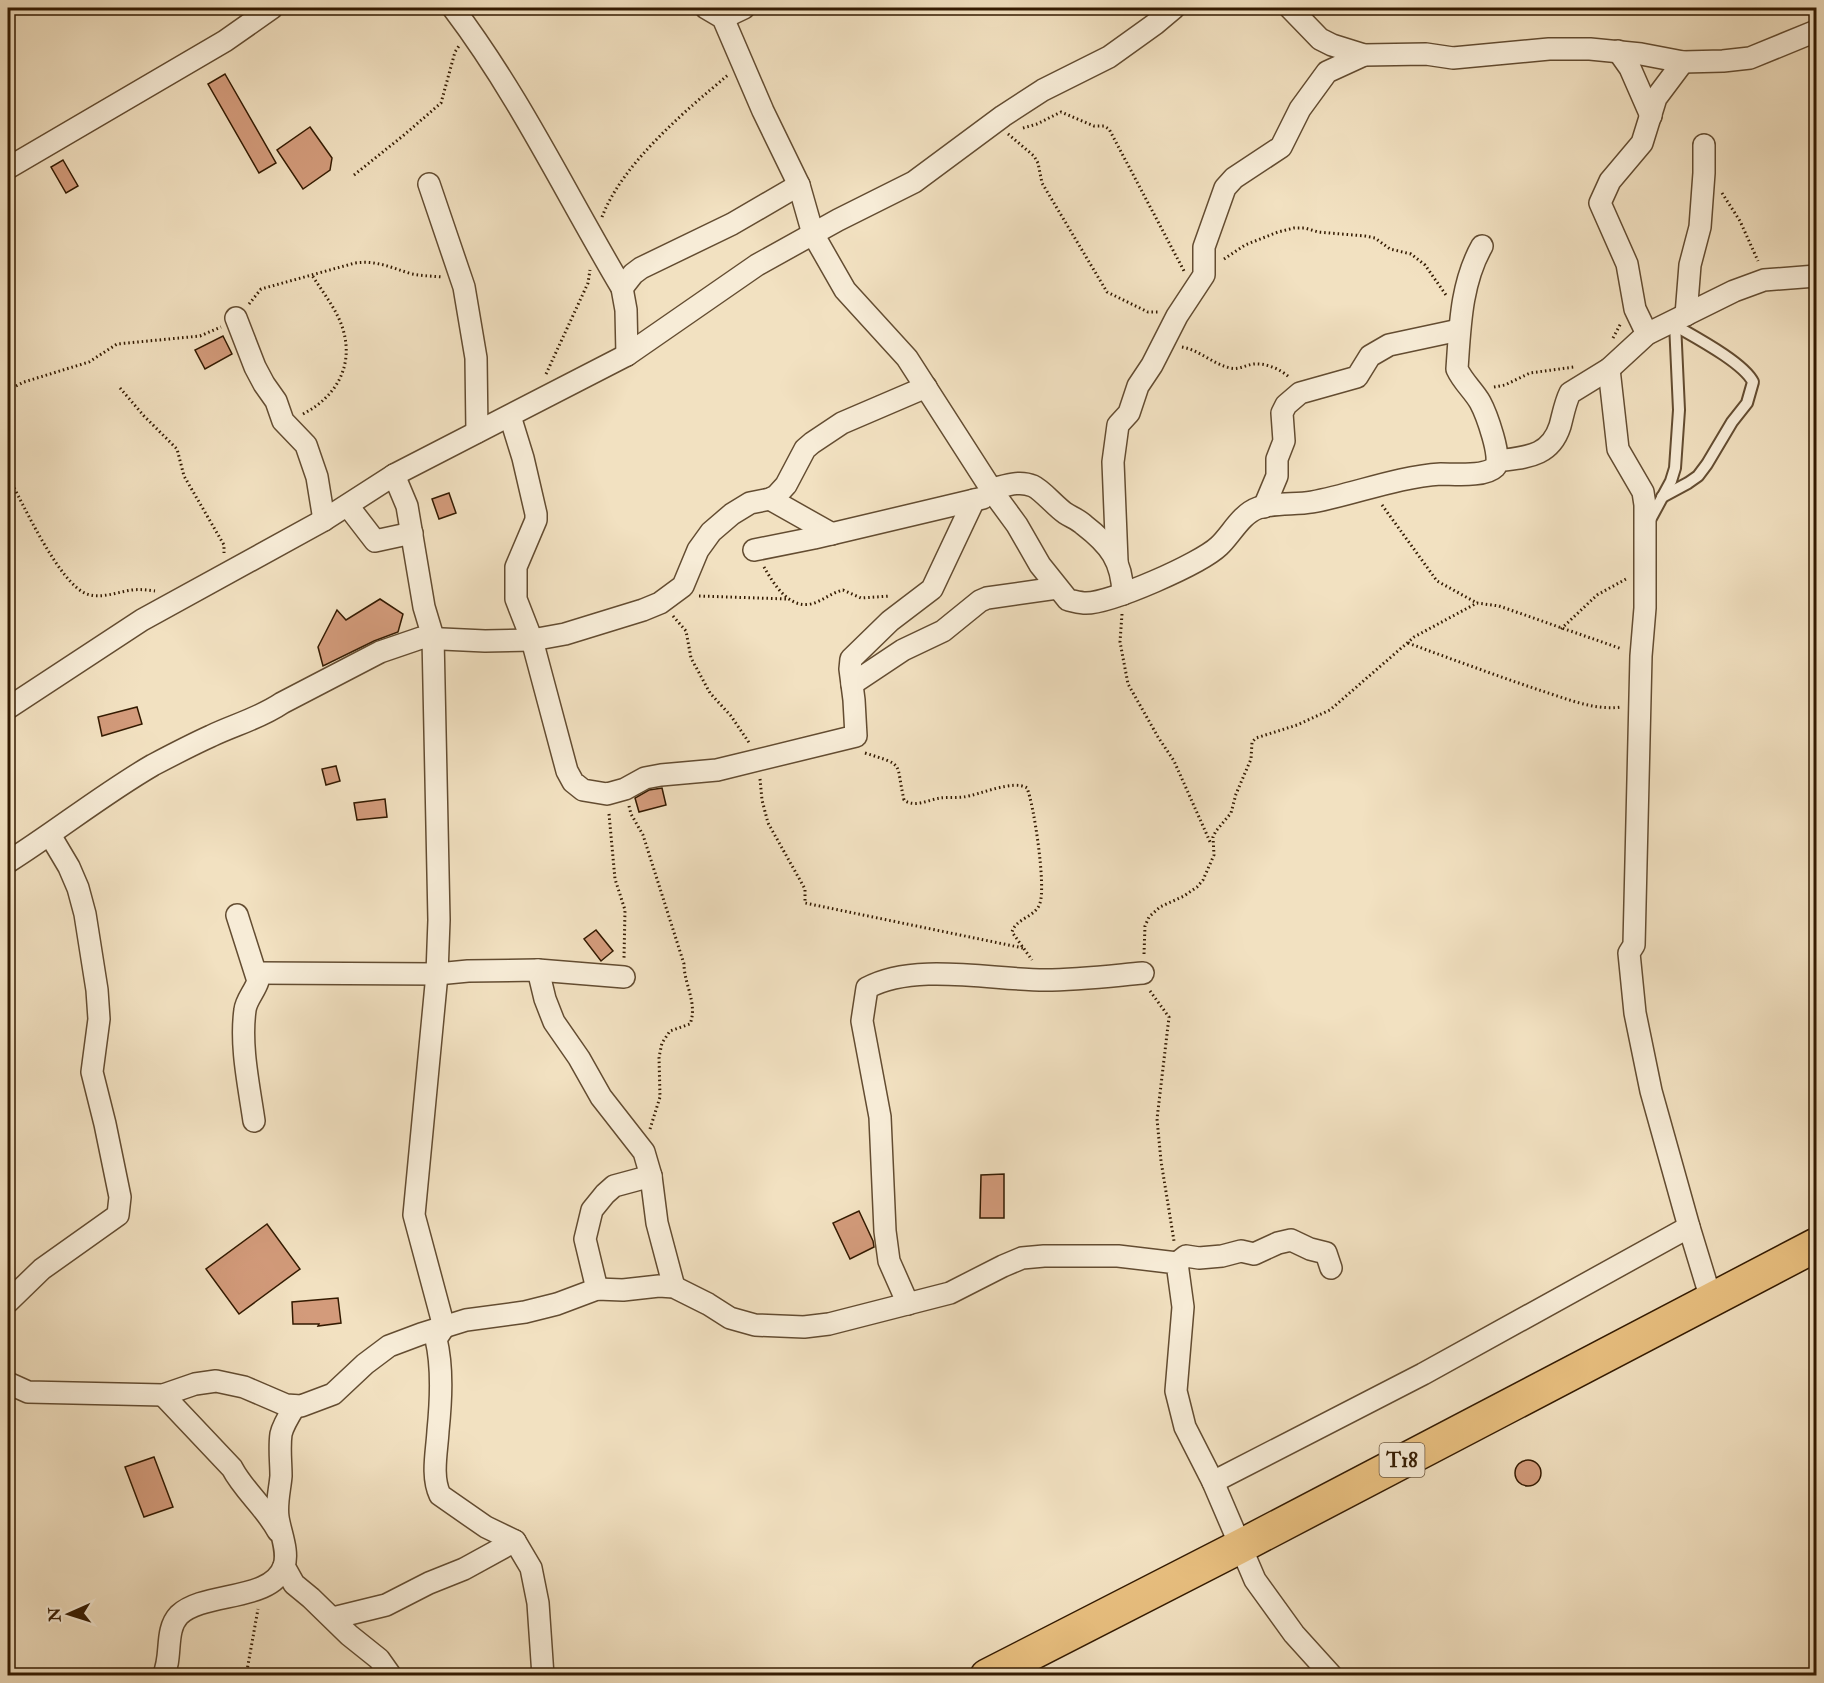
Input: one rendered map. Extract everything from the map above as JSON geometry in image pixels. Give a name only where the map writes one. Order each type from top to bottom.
[{"type":"highway","name":"T18","points":[[987,1676],[1816,1245]]},
{"type":"street","points":[[8,168],[225,42],[273,8]]},
{"type":"street","points":[[453,8],[470,30],[532,128],[621,288],[626,310],[627,355]]},
{"type":"street","points":[[470,30],[474,8]]},
{"type":"street","points":[[744,8],[714,13],[743,63],[763,111],[799,185],[813,234],[845,290],[907,358],[987,494],[1017,525],[1040,565],[1068,600],[1086,603],[1123,594],[1203,559],[1220,546],[1248,514],[1264,507],[1316,502],[1414,477],[1476,474],[1493,468],[1498,461],[1498,452],[1480,402],[1457,369],[1465,286],[1472,264],[1482,246]]},
{"type":"street","points":[[8,708],[142,620],[324,520],[394,475],[627,355],[757,265],[914,182],[1043,90],[1109,57],[1174,8]]},
{"type":"street","points":[[1290,8],[1320,39],[1364,55],[1426,54],[1453,58],[1549,49],[1590,49],[1618,51],[1683,62],[1723,62],[1750,58],[1816,31]]},
{"type":"street","points":[[1618,51],[1630,68],[1651,116]]},
{"type":"street","points":[[1123,594],[1118,561],[1113,462],[1118,425],[1129,412],[1138,386],[1196,287],[1204,247],[1228,184],[1281,147],[1300,109],[1328,72],[1364,55]]},
{"type":"street","points":[[1647,334],[1635,309],[1627,264],[1600,203],[1610,181],[1642,143],[1656,98],[1683,62]]},
{"type":"street","points":[[1679,321],[1700,227],[1704,145]]},
{"type":"street","points":[[429,184],[464,287],[476,358],[477,432]]},
{"type":"street","points":[[621,288],[641,268],[732,224],[799,185]]},
{"type":"street","points":[[1498,461],[1526,457],[1548,447],[1559,429],[1569,395],[1609,369],[1647,334],[1679,321],[1734,291],[1764,280],[1816,276]]},
{"type":"street","points":[[236,318],[255,367],[280,408],[281,416],[306,445],[317,477],[324,520]]},
{"type":"street","points":[[1264,507],[1277,476],[1276,459],[1284,441],[1282,413],[1292,398],[1357,377],[1370,356],[1389,345],[1460,324]]},
{"type":"street","points":[[1609,369],[1618,449],[1643,492],[1645,528],[1634,945],[1629,953],[1635,1013],[1652,1091],[1711,1299]]},
{"type":"street","points":[[8,862],[104,796],[182,751],[210,736],[270,711],[380,652],[422,638],[532,640],[565,634],[643,610],[664,600],[682,586],[698,550],[711,532],[732,514],[750,503],[770,499],[781,492],[801,456],[812,443],[842,423],[926,387]]},
{"type":"street","points":[[510,416],[536,514],[536,520],[519,556],[515,571],[517,606],[532,640],[567,771],[573,782],[583,790],[616,792],[638,781],[661,774],[717,770],[854,737],[856,735],[849,666],[851,659],[873,636],[927,593],[936,583],[987,494]]},
{"type":"street","points":[[394,475],[407,506],[424,608],[433,637],[439,920],[437,974],[414,1215],[444,1327],[436,1339],[440,1354],[440,1402],[435,1476],[440,1495],[486,1527],[515,1541],[531,1568],[536,1584],[543,1676]]},
{"type":"street","points":[[754,550],[832,534],[987,494],[1018,483],[1034,486],[1067,515],[1083,523],[1107,546],[1118,561]]},
{"type":"street","points":[[770,499],[832,534]]},
{"type":"street","points":[[348,506],[375,541],[412,533]]},
{"type":"street","points":[[852,684],[895,655],[943,631],[980,601],[1057,588]]},
{"type":"street","points":[[8,1302],[42,1269],[118,1215],[120,1207],[105,1124],[92,1072],[99,1019],[97,990],[85,914],[69,867],[50,835]]},
{"type":"street","points":[[237,915],[258,981],[245,1007],[243,1029],[254,1121]]},
{"type":"street","points":[[538,970],[545,999],[554,1022],[579,1058],[601,1097],[644,1152],[651,1176],[657,1223],[674,1287]]},
{"type":"street","points":[[256,973],[437,974],[538,970],[624,977]]},
{"type":"street","points":[[908,1304],[889,1261],[885,1231],[880,1117],[862,1021],[867,987],[881,980],[945,975],[1046,980],[1143,973]]},
{"type":"street","points":[[597,1289],[585,1239],[592,1210],[614,1186],[651,1176]]},
{"type":"street","points":[[1213,1482],[1423,1374],[1689,1227]]},
{"type":"street","points":[[8,1383],[28,1392],[163,1395],[195,1384],[216,1381],[244,1387],[286,1405],[301,1406],[333,1394],[388,1346],[466,1320],[503,1316],[557,1304],[597,1289],[674,1287],[730,1318],[754,1325],[804,1327],[829,1324],[950,1293],[1022,1258],[1118,1256],[1177,1263],[1186,1256],[1199,1258],[1222,1256],[1241,1251],[1254,1254],[1291,1240],[1310,1249],[1326,1253],[1330,1268]]},
{"type":"street","points":[[1177,1263],[1183,1307],[1176,1391],[1185,1427],[1213,1482],[1255,1580],[1294,1634],[1332,1676]]},
{"type":"street","points":[[163,1395],[164,1399],[232,1468],[239,1481],[266,1511],[282,1539]]},
{"type":"street","points":[[295,1406],[281,1433],[278,1504],[284,1566],[294,1584],[349,1635],[379,1659],[391,1676]]},
{"type":"street","points":[[333,1618],[386,1605],[429,1583],[464,1569],[515,1541]]},
{"type":"street","points":[[164,1676],[170,1660],[171,1631],[177,1617],[189,1607],[245,1594],[263,1586],[273,1580],[284,1566]]},
{"type":"lane","points":[[1662,497],[1698,476],[1732,422],[1747,403],[1753,382],[1741,367],[1679,321]]},
{"type":"lane","points":[[1645,528],[1671,481],[1677,448],[1679,321]]},
{"type":"path","points":[[354,175],[441,103],[455,52],[470,30]]},
{"type":"path","points":[[533,404],[588,283],[594,242],[606,205],[628,171],[691,105],[743,63]]},
{"type":"path","points":[[977,135],[1007,133],[1037,124],[1061,112],[1094,126],[1104,126],[1109,129],[1196,287]]},
{"type":"path","points":[[1007,133],[1034,156],[1038,163],[1042,183],[1107,292],[1148,312],[1155,313],[1171,308],[1245,245],[1278,231],[1305,228],[1318,232],[1375,238],[1390,249],[1412,254],[1425,266],[1460,324]]},
{"type":"path","points":[[1704,173],[1727,199],[1740,221],[1753,248],[1764,280]]},
{"type":"path","points":[[286,423],[326,400],[335,388],[344,366],[346,348],[344,332],[336,314],[312,275]]},
{"type":"path","points":[[1162,345],[1191,349],[1233,369],[1253,364],[1275,368],[1308,391]]},
{"type":"path","points":[[1466,385],[1494,387],[1505,385],[1530,373],[1578,366]]},
{"type":"path","points":[[120,388],[177,449],[184,476],[224,545],[221,576]]},
{"type":"path","points":[[8,476],[58,569],[87,594],[104,596],[134,589],[187,594]]},
{"type":"path","points":[[1368,487],[1437,581],[1477,603],[1499,606],[1641,656]]},
{"type":"path","points":[[754,550],[773,582],[787,599]]},
{"type":"path","points":[[1561,628],[1597,595],[1645,569]]},
{"type":"path","points":[[912,604],[895,595],[861,598],[843,590],[806,605],[787,599],[697,596],[664,600],[686,631],[690,658],[710,693],[731,716],[758,759],[762,800],[768,823],[805,889],[805,903],[1023,948]]},
{"type":"path","points":[[1123,594],[1120,642],[1128,684],[1174,761],[1213,848]]},
{"type":"path","points":[[1177,1263],[1156,1119],[1169,1017],[1144,983],[1145,926],[1149,917],[1160,907],[1197,888],[1203,880],[1214,855],[1213,840],[1216,831],[1231,813],[1236,794],[1251,759],[1252,742],[1256,738],[1297,725],[1330,710],[1414,637],[1477,603]]},
{"type":"path","points":[[1407,643],[1589,705],[1612,708],[1640,704]]},
{"type":"path","points":[[832,742],[893,761],[899,772],[903,798],[907,803],[964,797],[1012,786],[1021,785],[1027,788],[1035,820],[1042,894],[1038,908],[1018,922],[1013,935],[1046,980]]},
{"type":"path","points":[[616,792],[615,879],[625,910],[624,977]]},
{"type":"path","points":[[616,792],[643,835],[684,964],[684,976],[693,1014],[690,1024],[670,1031],[662,1043],[659,1057],[660,1096],[644,1152]]},
{"type":"path","points":[[246,1676],[263,1586]]},
{"type":"building","points":[[225,74],[276,163],[259,173],[208,84]]},
{"type":"building","points":[[310,127],[332,158],[330,170],[303,189],[277,150]]},
{"type":"building","points":[[63,160],[78,186],[66,193],[51,167]]},
{"type":"building","points":[[223,336],[232,354],[205,369],[195,350]]},
{"type":"building","points":[[449,493],[456,513],[439,519],[432,499]]},
{"type":"building","points":[[380,599],[403,614],[398,632],[323,666],[318,647],[337,610],[346,620]]},
{"type":"building","points":[[137,707],[142,724],[102,736],[98,717]]},
{"type":"building","points":[[336,766],[340,781],[326,785],[322,769]]},
{"type":"building","points":[[662,788],[666,805],[639,812],[635,798],[649,790]]},
{"type":"building","points":[[385,799],[387,817],[357,820],[354,803]]},
{"type":"building","points":[[596,930],[613,951],[601,961],[584,939]]},
{"type":"building","points":[[1004,1174],[1004,1218],[980,1218],[981,1175]]},
{"type":"building","points":[[859,1211],[874,1247],[850,1259],[833,1223]]},
{"type":"building","points":[[267,1224],[300,1269],[239,1314],[206,1269]]},
{"type":"building","points":[[338,1298],[341,1323],[318,1326],[319,1324],[293,1324],[292,1302]]},
{"type":"building","points":[[154,1457],[173,1507],[144,1517],[125,1467]]},
{"type":"building","points":[[1528,1460],[1537,1464],[1541,1473],[1537,1482],[1528,1486],[1519,1482],[1515,1473],[1519,1464]]}]
